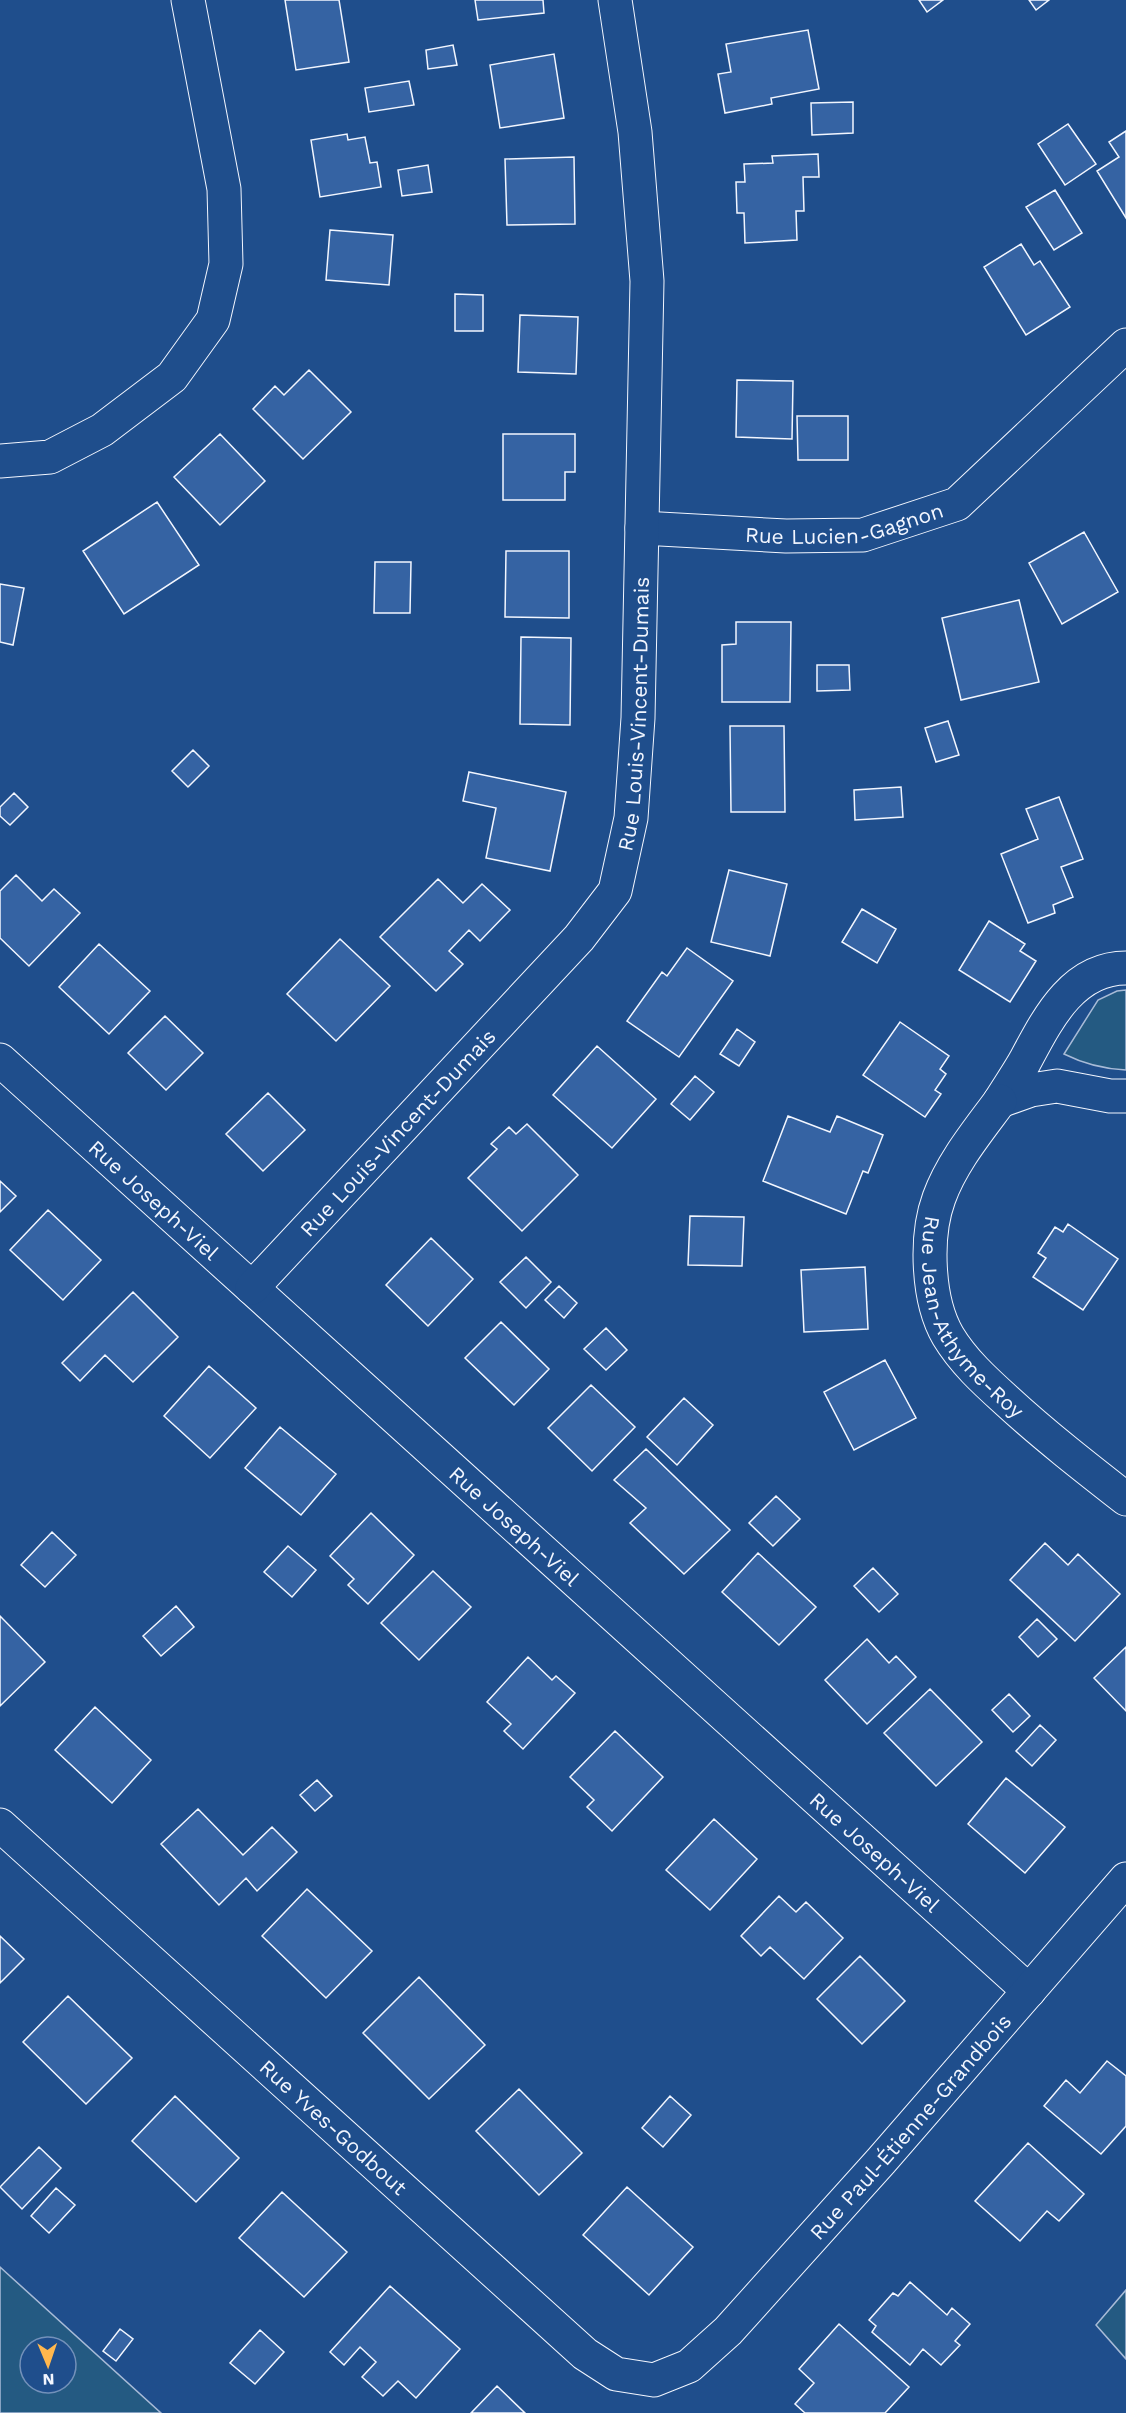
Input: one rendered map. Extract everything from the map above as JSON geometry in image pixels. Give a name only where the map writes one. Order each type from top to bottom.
[{"type":"street","points":[[0,461],[50,457],[102,430],[172,377],[213,320],[226,264],[224,189],[188,0]]},
{"type":"street","name":"Rue Louis-Vincent-Dumais","points":[[252,1288],[579,938],[615,891],[631,818],[638,718],[647,281],[635,132],[615,0]]},
{"type":"street","name":"Rue Lucien-Gagnon","points":[[642,528],[786,536],[862,535],[957,504],[1126,345]]},
{"type":"street","name":"Rue Jean-Athyme-Roy","points":[[1126,968],[1096,974],[1070,991],[1052,1012],[1000,1101],[964,1151],[939,1198],[929,1249],[933,1299],[948,1335],[976,1372],[1034,1425],[1126,1499]]},
{"type":"street","name":"Rue Joseph-Viel","points":[[0,1060],[1029,1991]]},
{"type":"street","points":[[1000,1101],[1031,1090],[1057,1086],[1110,1096],[1126,1096]]},
{"type":"street","name":"Rue Yves-Godbout","points":[[0,1825],[585,2354],[616,2374],[654,2380],[689,2366]]},
{"type":"street","name":"Rue Paul-Étienne-Grandbois","points":[[689,2366],[728,2331],[881,2161],[1126,1879]]},
{"type":"shaded area","points":[[1126,990],[1126,1070],[1094,1065],[1064,1054],[1098,1000],[1117,991]]},
{"type":"shaded area","points":[[0,2267],[75,2335],[18,2335],[18,2395],[78,2395],[78,2338],[161,2413],[0,2413]]},
{"type":"shaded area","points":[[1126,2290],[1126,2359],[1096,2325]]},
{"type":"building","points":[[285,0],[339,0],[349,62],[296,70]]},
{"type":"building","points":[[475,0],[543,0],[544,13],[478,20]]},
{"type":"building","points":[[919,0],[943,0],[927,12]]},
{"type":"building","points":[[1029,0],[1049,0],[1036,10]]},
{"type":"building","points":[[808,30],[819,89],[771,98],[772,104],[725,113],[718,74],[731,72],[726,44]]},
{"type":"building","points":[[453,45],[457,65],[428,69],[426,50]]},
{"type":"building","points":[[554,54],[564,118],[500,128],[490,65]]},
{"type":"building","points":[[409,81],[414,105],[369,112],[365,88]]},
{"type":"building","points":[[853,102],[853,133],[812,135],[811,103]]},
{"type":"building","points":[[1068,124],[1096,164],[1065,185],[1038,144]]},
{"type":"building","points":[[1126,131],[1126,218],[1097,171],[1119,157],[1109,142]]},
{"type":"building","points":[[347,134],[348,140],[365,137],[370,163],[377,162],[381,187],[320,197],[311,140]]},
{"type":"building","points":[[818,154],[819,177],[803,177],[804,211],[796,211],[797,240],[745,243],[744,213],[737,213],[736,182],[745,182],[744,164],[773,163],[772,156]]},
{"type":"building","points":[[574,157],[575,224],[507,225],[505,159]]},
{"type":"building","points":[[428,165],[432,192],[402,196],[398,170]]},
{"type":"building","points":[[1055,190],[1082,233],[1054,250],[1026,207]]},
{"type":"building","points":[[330,230],[393,235],[389,285],[326,280]]},
{"type":"building","points":[[1021,244],[1034,265],[1040,261],[1070,307],[1026,335],[984,267]]},
{"type":"building","points":[[455,294],[483,295],[483,331],[455,331]]},
{"type":"building","points":[[520,315],[578,317],[576,374],[518,372]]},
{"type":"building","points":[[309,370],[351,412],[303,459],[253,409],[275,386],[284,395]]},
{"type":"building","points":[[737,380],[793,381],[792,439],[736,437]]},
{"type":"building","points":[[797,416],[848,416],[848,460],[798,460]]},
{"type":"building","points":[[220,434],[265,481],[220,525],[174,477]]},
{"type":"building","points":[[503,434],[575,434],[575,472],[565,472],[565,500],[503,500]]},
{"type":"building","points":[[157,502],[199,565],[124,614],[83,551]]},
{"type":"building","points":[[1084,532],[1118,592],[1062,624],[1029,563]]},
{"type":"building","points":[[506,551],[569,551],[569,618],[505,617]]},
{"type":"building","points":[[375,562],[411,562],[410,613],[374,613]]},
{"type":"building","points":[[0,584],[24,588],[13,645],[0,642]]},
{"type":"building","points":[[1019,600],[1039,682],[961,700],[942,618]]},
{"type":"building","points":[[736,622],[791,622],[790,702],[722,702],[722,645],[736,644]]},
{"type":"building","points":[[521,637],[571,638],[570,725],[520,724]]},
{"type":"building","points":[[817,665],[849,665],[850,690],[817,691]]},
{"type":"building","points":[[948,721],[959,755],[936,762],[925,728]]},
{"type":"building","points":[[730,726],[784,726],[785,812],[731,812]]},
{"type":"building","points":[[193,750],[209,766],[188,787],[172,771]]},
{"type":"building","points":[[469,772],[566,792],[550,871],[486,858],[496,808],[463,801]]},
{"type":"building","points":[[901,787],[903,817],[855,820],[854,790]]},
{"type":"building","points":[[14,793],[28,807],[10,825],[0,816],[0,807]]},
{"type":"building","points":[[1059,797],[1083,859],[1061,867],[1073,897],[1053,905],[1055,913],[1028,923],[1001,854],[1038,839],[1026,809]]},
{"type":"building","points":[[729,870],[787,884],[770,956],[711,942]]},
{"type":"building","points":[[16,875],[42,901],[54,889],[80,913],[29,966],[0,938],[0,891]]},
{"type":"building","points":[[438,879],[463,903],[482,884],[510,910],[480,941],[469,930],[449,951],[463,964],[436,991],[380,937]]},
{"type":"building","points":[[862,909],[896,929],[877,963],[842,942]]},
{"type":"building","points":[[989,921],[1025,944],[1020,951],[1036,961],[1010,1002],[959,970]]},
{"type":"building","points":[[340,939],[390,986],[336,1041],[287,994]]},
{"type":"building","points":[[99,944],[150,991],[109,1034],[59,987]]},
{"type":"building","points":[[687,948],[733,981],[679,1057],[627,1021],[662,972],[667,976]]},
{"type":"building","points":[[165,1016],[203,1053],[166,1090],[128,1053]]},
{"type":"building","points":[[900,1022],[949,1056],[940,1069],[946,1074],[935,1090],[941,1094],[925,1117],[863,1075]]},
{"type":"building","points":[[737,1029],[755,1042],[739,1066],[720,1054]]},
{"type":"building","points":[[597,1046],[656,1099],[612,1148],[553,1095]]},
{"type":"building","points":[[695,1076],[714,1092],[690,1120],[671,1104]]},
{"type":"building","points":[[268,1093],[305,1130],[263,1171],[226,1134]]},
{"type":"building","points":[[788,1116],[830,1132],[837,1116],[883,1135],[868,1173],[863,1171],[846,1214],[763,1181]]},
{"type":"building","points":[[527,1124],[578,1175],[522,1231],[468,1178],[497,1149],[491,1144],[509,1127],[516,1134]]},
{"type":"building","points":[[0,1181],[16,1196],[0,1212]]},
{"type":"building","points":[[48,1210],[101,1260],[63,1300],[10,1250]]},
{"type":"building","points":[[690,1216],[744,1217],[742,1266],[688,1265]]},
{"type":"building","points":[[1068,1224],[1118,1259],[1083,1310],[1033,1277],[1046,1258],[1038,1253],[1055,1227],[1063,1232]]},
{"type":"building","points":[[431,1238],[473,1279],[428,1326],[386,1285]]},
{"type":"building","points":[[526,1257],[551,1282],[526,1308],[500,1282]]},
{"type":"building","points":[[865,1267],[868,1329],[804,1332],[801,1270]]},
{"type":"building","points":[[559,1286],[577,1303],[564,1318],[545,1300]]},
{"type":"building","points":[[133,1292],[178,1337],[133,1382],[105,1355],[80,1381],[62,1363]]},
{"type":"building","points":[[501,1322],[549,1369],[514,1405],[465,1358]]},
{"type":"building","points":[[606,1328],[627,1350],[606,1370],[584,1349]]},
{"type":"building","points":[[885,1360],[916,1418],[854,1450],[824,1392]]},
{"type":"building","points":[[209,1366],[256,1408],[210,1458],[164,1416]]},
{"type":"building","points":[[591,1385],[635,1427],[592,1471],[548,1428]]},
{"type":"building","points":[[684,1398],[713,1425],[677,1465],[647,1437]]},
{"type":"building","points":[[280,1427],[336,1474],[301,1515],[245,1468]]},
{"type":"building","points":[[646,1449],[730,1530],[684,1574],[630,1523],[646,1508],[614,1480]]},
{"type":"building","points":[[776,1496],[800,1519],[773,1546],[749,1523]]},
{"type":"building","points":[[371,1513],[414,1555],[368,1604],[348,1585],[354,1579],[330,1556]]},
{"type":"building","points":[[52,1532],[76,1555],[45,1587],[21,1565]]},
{"type":"building","points":[[1045,1543],[1068,1565],[1078,1554],[1120,1594],[1075,1641],[1010,1580]]},
{"type":"building","points":[[288,1546],[316,1570],[292,1597],[264,1572]]},
{"type":"building","points":[[758,1553],[816,1607],[779,1645],[722,1592]]},
{"type":"building","points":[[873,1568],[898,1594],[879,1612],[854,1586]]},
{"type":"building","points":[[433,1571],[471,1607],[419,1660],[381,1623]]},
{"type":"building","points":[[176,1606],[194,1627],[161,1656],[143,1636]]},
{"type":"building","points":[[0,1616],[45,1662],[0,1706]]},
{"type":"building","points":[[1037,1619],[1057,1639],[1038,1657],[1019,1637]]},
{"type":"building","points":[[867,1639],[889,1663],[896,1656],[916,1677],[867,1724],[825,1680]]},
{"type":"building","points":[[1126,1647],[1126,1711],[1094,1678]]},
{"type":"building","points":[[528,1657],[552,1680],[556,1676],[575,1693],[523,1749],[504,1731],[511,1724],[487,1702]]},
{"type":"building","points":[[930,1689],[982,1742],[936,1786],[884,1733]]},
{"type":"building","points":[[1009,1694],[1030,1716],[1013,1732],[992,1710]]},
{"type":"building","points":[[95,1707],[151,1760],[112,1803],[55,1750]]},
{"type":"building","points":[[1040,1725],[1056,1740],[1032,1766],[1016,1751]]},
{"type":"building","points":[[615,1731],[663,1777],[612,1831],[587,1807],[594,1800],[570,1777]]},
{"type":"building","points":[[1006,1778],[1065,1827],[1025,1873],[968,1824]]},
{"type":"building","points":[[317,1780],[332,1796],[315,1811],[300,1795]]},
{"type":"building","points":[[198,1809],[243,1855],[272,1827],[297,1852],[257,1891],[246,1878],[219,1905],[161,1844]]},
{"type":"building","points":[[714,1819],[757,1859],[710,1910],[666,1870]]},
{"type":"building","points":[[307,1889],[372,1951],[326,1998],[262,1936]]},
{"type":"building","points":[[779,1896],[796,1912],[806,1902],[843,1938],[804,1979],[770,1947],[761,1956],[741,1936]]},
{"type":"building","points":[[0,1936],[24,1959],[0,1983]]},
{"type":"building","points":[[860,1956],[905,2001],[862,2044],[817,1999]]},
{"type":"building","points":[[419,1977],[485,2045],[429,2099],[363,2033]]},
{"type":"building","points":[[68,1996],[132,2058],[86,2104],[23,2042]]},
{"type":"building","points":[[1107,2061],[1126,2076],[1126,2126],[1101,2154],[1044,2106],[1066,2080],[1080,2093]]},
{"type":"building","points":[[519,2089],[582,2153],[539,2195],[476,2131]]},
{"type":"building","points":[[175,2096],[239,2158],[196,2202],[132,2141]]},
{"type":"building","points":[[670,2096],[691,2115],[663,2147],[642,2128]]},
{"type":"building","points":[[1028,2143],[1084,2194],[1059,2221],[1047,2211],[1020,2241],[975,2201]]},
{"type":"building","points":[[39,2147],[61,2168],[22,2209],[0,2187]]},
{"type":"building","points":[[627,2187],[693,2247],[649,2295],[583,2235]]},
{"type":"building","points":[[56,2188],[75,2205],[49,2233],[31,2216]]},
{"type":"building","points":[[282,2192],[347,2252],[304,2297],[239,2238]]},
{"type":"building","points":[[910,2282],[947,2315],[952,2308],[970,2324],[955,2341],[960,2345],[941,2365],[923,2349],[910,2365],[872,2332],[876,2326],[869,2320],[893,2293],[898,2296]]},
{"type":"building","points":[[390,2286],[460,2349],[416,2398],[398,2381],[383,2396],[362,2377],[376,2362],[360,2347],[344,2365],[330,2352]]},
{"type":"building","points":[[839,2324],[909,2387],[885,2413],[805,2413],[795,2404],[814,2383],[799,2369]]},
{"type":"building","points":[[120,2329],[133,2339],[116,2361],[103,2351]]},
{"type":"building","points":[[260,2330],[284,2352],[255,2384],[230,2363]]},
{"type":"building","points":[[497,2386],[525,2413],[471,2413]]}]
